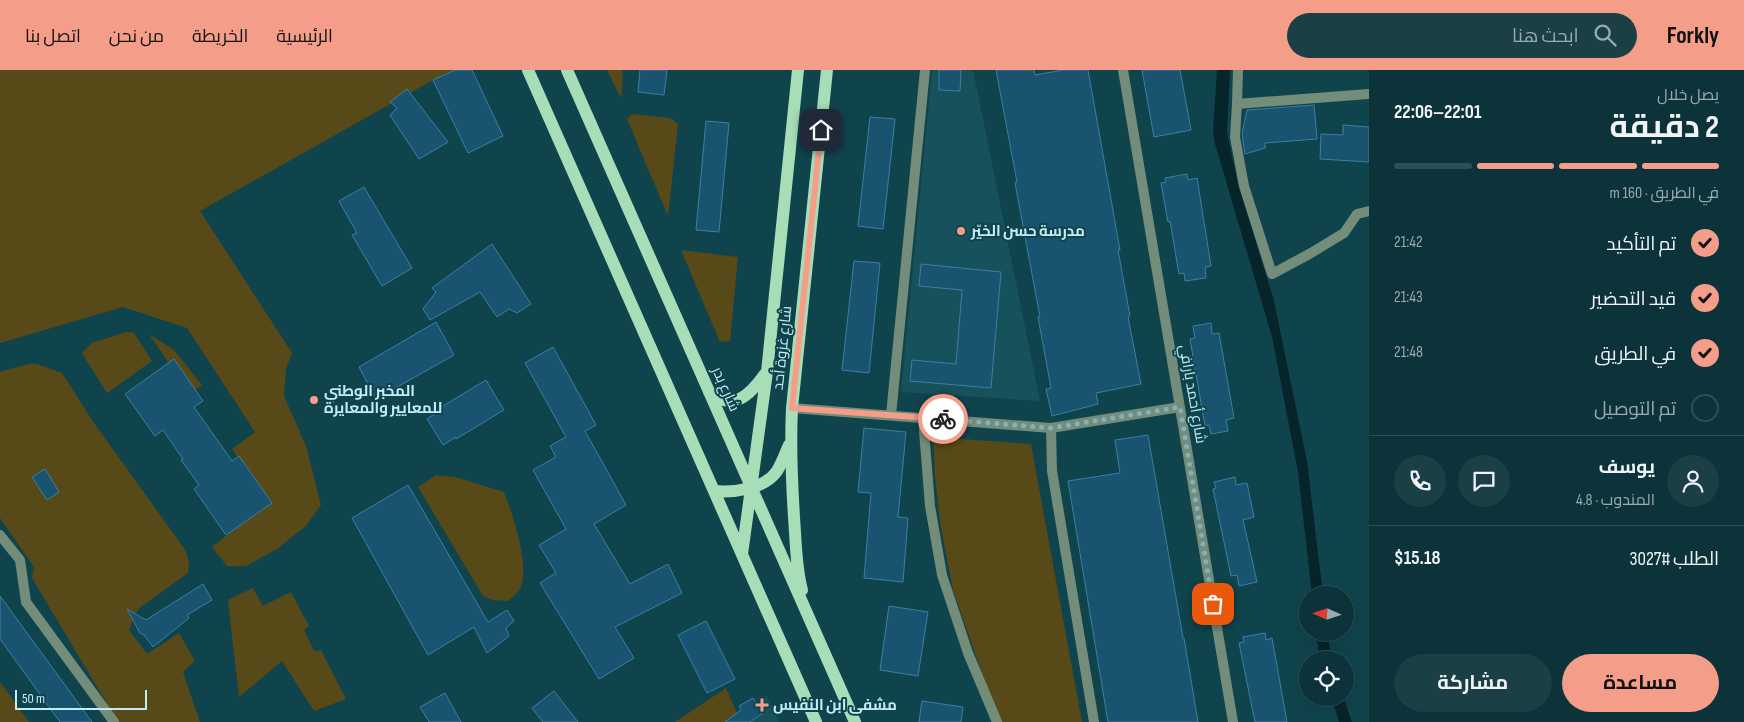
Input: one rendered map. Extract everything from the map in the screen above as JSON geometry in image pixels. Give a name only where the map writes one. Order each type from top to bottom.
[{"type":"main road","points":[[528,70],[816,722]]},
{"type":"main road","name":"شارع بدر","points":[[567,70],[855,722]]},
{"type":"main road","name":"شارع غزوة أحد","points":[[742,554],[767,372],[798,70]]},
{"type":"main road","name":"شارع غزوة أحد","points":[[813,628],[800,581],[790,443],[827,70]]},
{"type":"main road","points":[[709,392],[718,400],[740,400],[749,394],[767,372]]},
{"type":"main road","points":[[714,491],[733,492],[751,488],[776,473],[790,443]]},
{"type":"street","points":[[891,415],[925,70]]},
{"type":"street","name":"شارع أحمد بارافي","points":[[1123,70],[1233,722]]},
{"type":"street","points":[[1238,70],[1235,137],[1244,186],[1272,274],[1344,233],[1357,214],[1369,211]]},
{"type":"street","points":[[1237,104],[1369,94]]},
{"type":"street","points":[[792,408],[1051,428],[1180,407]]},
{"type":"street","points":[[923,418],[930,506],[942,575],[968,653],[997,722]]},
{"type":"street","points":[[1051,428],[1052,471],[1094,722]]},
{"type":"street","points":[[0,535],[20,560],[26,602],[114,722]]},
{"type":"shaded area","points":[[0,70],[455,70],[433,80],[200,211],[292,353],[286,369],[284,396],[306,446],[321,505],[306,526],[277,549],[246,566],[227,566],[212,547],[267,503],[232,449],[255,432],[187,328],[123,307],[0,343]]},
{"type":"shaded area","points":[[607,70],[623,70],[621,98]]},
{"type":"shaded area","name":"مدرسة حسن الخيّر","points":[[932,70],[973,70],[1040,401],[901,392]]},
{"type":"shaded area","points":[[1217,70],[1230,70],[1227,132],[1238,184],[1274,301],[1307,461],[1322,586],[1311,586],[1298,472],[1272,337],[1215,144],[1213,131]]},
{"type":"shaded area","points":[[632,114],[670,118],[678,124],[668,216],[627,119]]},
{"type":"shaded area","points":[[681,250],[738,257],[730,341],[720,342]]},
{"type":"shaded area","points":[[126,332],[134,333],[152,361],[107,393],[82,353],[92,343]]},
{"type":"shaded area","points":[[149,334],[174,350],[202,385],[190,394]]},
{"type":"shaded area","points":[[28,364],[37,364],[62,373],[94,423],[186,551],[189,564],[188,573],[138,609],[129,630],[147,654],[179,633],[195,661],[183,672],[200,722],[118,722],[32,578],[34,567],[0,518],[0,372]]},
{"type":"shaded area","points":[[933,437],[1031,444],[1082,722],[1002,722],[988,690],[953,590],[940,522]]},
{"type":"shaded area","points":[[436,475],[455,477],[504,492],[512,513],[519,541],[523,570],[519,590],[508,601],[493,600],[483,596],[418,487]]},
{"type":"shaded area","points":[[253,588],[263,606],[291,592],[309,626],[304,630],[314,651],[321,650],[346,699],[314,711],[282,661],[239,697],[228,600]]},
{"type":"shaded area","points":[[1317,641],[1328,641],[1330,651],[1319,651]]},
{"type":"shaded area","points":[[0,682],[29,722],[0,722]]},
{"type":"shaded area","points":[[726,688],[737,713],[724,722],[675,722]]},
{"type":"shaded area","name":"مشفى ابن النفيس","points":[[767,696],[779,722],[720,722]]},
{"type":"shaded area","points":[[1334,706],[1347,706],[1352,722],[1339,722]]},
{"type":"building","points":[[455,70],[472,70],[503,136],[468,153],[433,80]]},
{"type":"building","points":[[640,70],[667,70],[664,95],[638,92]]},
{"type":"building","points":[[939,70],[961,70],[960,91],[939,90]]},
{"type":"building","points":[[996,70],[1034,70],[1035,75],[1063,70],[1088,70],[1120,250],[1118,250],[1130,316],[1128,317],[1141,384],[1096,393],[1098,404],[1052,416],[1046,389],[1051,388],[1038,317],[1040,317]]},
{"type":"building","points":[[1142,70],[1180,70],[1191,130],[1154,137]]},
{"type":"building","points":[[407,89],[448,142],[419,159],[390,115],[397,108],[390,102]]},
{"type":"building","points":[[1314,105],[1317,139],[1265,143],[1265,148],[1245,154],[1242,133],[1247,110]]},
{"type":"building","points":[[870,117],[895,119],[883,229],[858,226]]},
{"type":"building","points":[[706,121],[729,123],[719,232],[696,230]]},
{"type":"building","points":[[1343,125],[1369,127],[1369,162],[1320,159],[1321,134],[1343,135]]},
{"type":"building","points":[[1187,174],[1188,180],[1197,178],[1211,266],[1205,267],[1206,278],[1185,281],[1184,273],[1179,274],[1161,183],[1166,182],[1165,178]]},
{"type":"building","points":[[364,187],[412,268],[382,286],[352,235],[357,233],[339,201]]},
{"type":"building","points":[[492,244],[531,304],[517,313],[509,309],[497,317],[480,292],[430,320],[423,309],[436,292],[432,288]]},
{"type":"building","points":[[854,261],[880,263],[869,373],[842,370]]},
{"type":"building","points":[[921,264],[1001,272],[991,388],[910,381],[912,360],[956,364],[962,290],[919,286]]},
{"type":"building","points":[[436,322],[454,355],[376,399],[359,367]]},
{"type":"building","points":[[1211,323],[1212,334],[1219,333],[1234,418],[1226,420],[1228,431],[1211,434],[1209,425],[1205,426],[1190,339],[1195,338],[1193,326]]},
{"type":"building","points":[[553,347],[596,425],[585,431],[626,505],[594,524],[630,584],[668,564],[682,593],[615,627],[634,658],[599,679],[540,583],[556,573],[539,545],[566,529],[533,470],[556,457],[550,446],[566,437],[525,363]]},
{"type":"building","points":[[174,359],[203,401],[194,407],[232,461],[239,456],[272,503],[226,535],[194,489],[199,485],[163,430],[155,436],[125,394]]},
{"type":"building","points":[[486,380],[504,410],[443,445],[427,419],[439,411],[438,409]]},
{"type":"building","points":[[864,428],[906,432],[898,517],[908,518],[903,582],[864,578],[871,493],[858,492]]},
{"type":"building","points":[[1148,435],[1198,722],[1108,722],[1068,481],[1120,473],[1115,440]]},
{"type":"building","points":[[45,469],[59,492],[47,500],[32,477]]},
{"type":"building","points":[[1235,477],[1236,485],[1247,483],[1254,517],[1243,520],[1257,582],[1239,586],[1237,575],[1231,576],[1213,489],[1216,488],[1214,482]]},
{"type":"building","points":[[408,485],[488,622],[507,610],[514,621],[506,628],[509,636],[487,653],[474,627],[428,655],[352,518]]},
{"type":"building","points":[[203,584],[212,600],[187,615],[189,618],[153,647],[144,635],[140,633],[127,609],[146,620]]},
{"type":"building","points":[[0,596],[92,722],[60,722],[0,639]]},
{"type":"building","points":[[889,606],[928,612],[918,676],[880,670]]},
{"type":"building","points":[[706,621],[735,679],[707,693],[678,635]]},
{"type":"building","points":[[1265,633],[1266,640],[1272,638],[1287,722],[1255,722],[1239,643],[1244,642],[1243,637]]},
{"type":"building","points":[[554,691],[578,722],[543,722],[532,708]]},
{"type":"building","points":[[445,693],[461,722],[429,722],[420,707]]},
{"type":"building","points":[[753,698],[763,713],[750,722],[725,722],[741,710],[739,706]]},
{"type":"building","points":[[922,701],[963,707],[961,722],[919,722]]},
{"type":"way so far","points":[[943,419],[1051,428],[1180,407],[1213,604]]},
{"type":"place","name":"مدرسة حسن الخيّر","points":[[961,231]]},
{"type":"place","name":"المخبر الوطني للمعايير والمعايرة","points":[[314,400]]},
{"type":"place","name":"مشفى ابن النفيس","points":[[762,705]]},
{"type":"route","points":[[821,130],[792,408],[943,419]]}]
